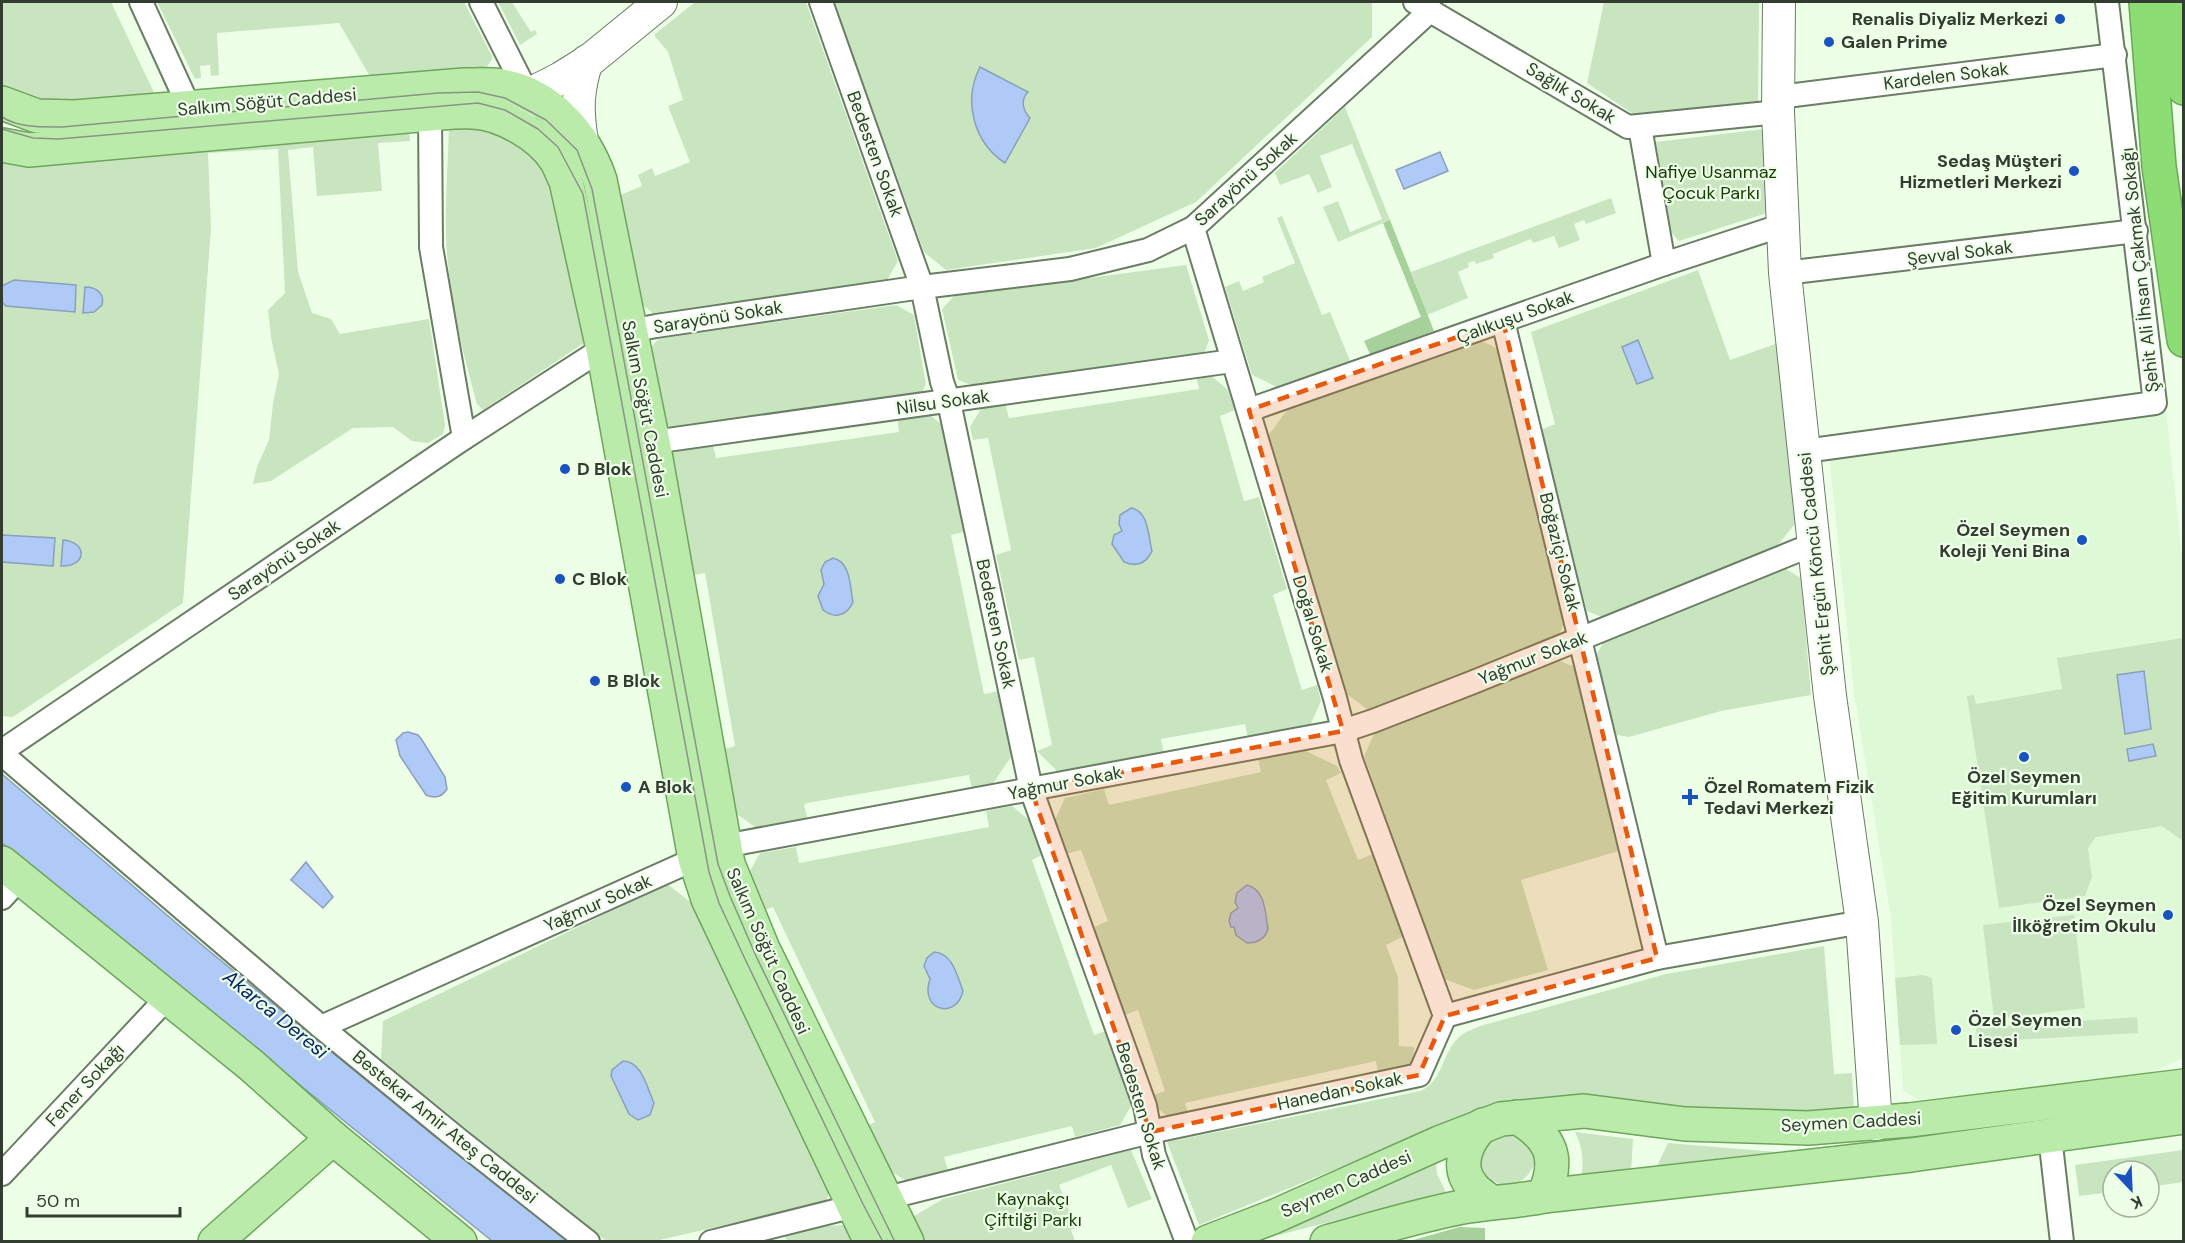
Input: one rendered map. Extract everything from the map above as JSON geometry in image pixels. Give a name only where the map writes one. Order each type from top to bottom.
[{"type":"highway","points":[[2146,2],[2159,166],[2184,340]]},
{"type":"highway","points":[[2171,2],[2184,88]]},
{"type":"main road","name":"Salkım Söğüt Caddesi","points":[[2,103],[37,116],[75,117],[464,85],[502,86],[528,95],[555,110],[582,141],[600,180],[653,442],[710,853]]},
{"type":"main road","name":"Salkım Söğüt Caddesi","points":[[2,145],[29,150],[430,114],[480,113],[514,124],[530,134],[555,158],[566,181],[710,853],[728,864],[763,949],[907,1242]]},
{"type":"main road","points":[[2,122],[37,116]]},
{"type":"main road","points":[[710,853],[708,898],[871,1242]]},
{"type":"main road","points":[[8,880],[168,997],[251,1065],[333,1138],[460,1242]]},
{"type":"main road","name":"Seymen Caddesi","points":[[1208,1242],[1273,1217],[1501,1119],[1584,1111],[1685,1124],[1808,1128],[1876,1124],[2184,1086]]},
{"type":"main road","points":[[1517,1117],[1543,1136],[1550,1151],[1553,1165],[1544,1196]]},
{"type":"main road","name":"Seymen Caddesi","points":[[1327,1242],[1432,1213],[1491,1202],[1519,1201],[1544,1196],[1901,1156],[2184,1117]]},
{"type":"main road","points":[[1483,1125],[1466,1147],[1465,1172],[1473,1189],[1491,1202]]},
{"type":"main road","points":[[215,1242],[333,1138]]},
{"type":"street","points":[[141,2],[190,109]]},
{"type":"street","points":[[481,2],[528,95]]},
{"type":"street","points":[[514,124],[528,95],[587,61],[661,2]]},
{"type":"street","name":"Bedesten Sokak","points":[[821,2],[922,287],[942,382],[949,402],[1030,789],[1145,1106],[1155,1155],[1187,1242]]},
{"type":"street","name":"Şehit Ergün Köncü Caddesi","points":[[1779,2],[1778,105],[1785,273],[1830,696],[1862,922],[1876,1124]]},
{"type":"street","name":"Şehit Ali İhsan Çakmak Sokağı","points":[[1805,451],[2155,403],[2107,2]]},
{"type":"street","name":"Sarayönü Sokak","points":[[2,752],[464,438],[630,331],[922,287],[1070,269],[1148,250],[1192,228],[1423,6]]},
{"type":"street","name":"Sağlık Sokak","points":[[1423,6],[1628,127],[1778,105]]},
{"type":"street","name":"Kardelen Sokak","points":[[1778,105],[2115,55]]},
{"type":"street","points":[[582,141],[578,99],[580,82],[587,61]]},
{"type":"street","points":[[430,114],[431,247],[464,438]]},
{"type":"street","points":[[1640,127],[1664,264]]},
{"type":"street","name":"Çalıkuşu Sokak","points":[[1249,410],[1664,264],[1783,225]]},
{"type":"street","name":"Doğal Sokak","points":[[1192,228],[1249,410],[1355,771],[1445,1016]]},
{"type":"street","name":"Şevval Sokak","points":[[1785,273],[2136,231]]},
{"type":"street","name":"Boğaziçi Sokak","points":[[1503,321],[1657,958]]},
{"type":"street","name":"Nilsu Sokak","points":[[653,442],[1232,361]]},
{"type":"street","name":"Yağmur Sokak","points":[[321,1028],[710,853],[1030,789],[1343,731],[1395,713],[1814,544]]},
{"type":"street","name":"Bestekar Amir Ateş Caddesi","points":[[2,752],[321,1028],[588,1242]]},
{"type":"street","points":[[1445,1016],[1657,958],[1862,922]]},
{"type":"street","name":"Fener Sokağı","points":[[2,1174],[168,997]]},
{"type":"street","name":"Hanedan Sokak","points":[[853,1207],[1150,1131],[1419,1075],[1445,1016]]},
{"type":"street","points":[[2050,1136],[2061,1242]]},
{"type":"street","points":[[711,1242],[853,1207]]},
{"type":"highlighted area","points":[[1503,321],[1657,958],[1445,1016],[1419,1075],[1150,1132],[1031,789],[1343,731],[1249,410]]},
{"type":"shaded area","points":[[1390,220],[1434,331],[1370,354],[1364,341],[1421,317],[1383,223]]},
{"type":"shaded area","name":"Özel Seymen Eğitim Kurumları","points":[[2166,411],[2184,573],[2183,1058],[2140,1078],[1919,1100],[1903,1090],[1891,918],[1854,693],[1829,455]]},
{"type":"shaded area","points":[[1459,1227],[1485,1228],[1485,1241],[1410,1241]]},
{"type":"green space","points":[[2,2],[111,2],[159,103],[56,110],[2,88]]},
{"type":"green space","points":[[157,2],[464,2],[493,58],[479,78],[375,85],[339,23],[217,33],[219,75],[211,76],[210,65],[200,66],[201,78],[195,79]]},
{"type":"green space","points":[[498,2],[512,2],[531,32],[535,30],[537,34],[520,45]]},
{"type":"green space","points":[[695,2],[806,2],[898,261],[887,280],[654,314],[632,297],[611,199],[642,186],[638,175],[652,168],[655,176],[690,162],[668,106],[683,100],[668,52],[654,35]]},
{"type":"green space","points":[[834,2],[1372,2],[1372,37],[1196,202],[1096,248],[946,270],[924,252]]},
{"type":"green space","points":[[1604,2],[1759,2],[1758,103],[1636,116],[1587,83]]},
{"type":"green space","points":[[1345,107],[1390,220],[1338,242],[1323,207],[1338,201],[1350,232],[1382,219],[1352,144],[1320,156],[1332,187],[1318,193],[1309,174],[1280,185],[1275,173]]},
{"type":"green space","points":[[449,125],[496,130],[546,163],[590,339],[483,410],[477,404],[463,352],[448,264],[446,212]]},
{"type":"green space","points":[[409,127],[410,141],[378,143],[382,191],[317,196],[313,147],[288,150],[298,272],[312,313],[331,319],[340,334],[429,319],[445,425],[443,434],[428,443],[412,441],[393,427],[353,428],[271,481],[253,484],[257,467],[269,440],[279,374],[268,310],[285,293],[278,149],[208,153],[211,228],[183,603],[13,717],[2,716],[2,162]]},
{"type":"green space","name":"Nafiye Usanmaz Çocuk Parkı","points":[[1764,129],[1767,213],[1679,241],[1670,231],[1656,142]]},
{"type":"green space","points":[[1611,198],[1616,213],[1586,224],[1584,220],[1574,224],[1580,240],[1559,248],[1554,236],[1533,243],[1531,239],[1493,254],[1494,258],[1476,264],[1474,261],[1468,263],[1469,267],[1458,272],[1468,298],[1427,315],[1411,272]]},
{"type":"green space","points":[[1282,216],[1322,315],[1330,312],[1350,361],[1277,387],[1252,375],[1225,287],[1239,281],[1243,291],[1264,282],[1262,277],[1295,263],[1277,218]]},
{"type":"green space","points":[[1186,265],[1209,340],[1204,354],[979,388],[958,380],[942,309],[954,296]]},
{"type":"green space","points":[[1698,270],[1730,360],[1778,343],[1795,524],[1777,546],[1604,618],[1587,611],[1540,430],[1555,424],[1531,332]]},
{"type":"green space","points":[[896,305],[914,315],[926,385],[918,398],[675,429],[657,422],[645,355],[659,338]]},
{"type":"green space","points":[[1482,341],[1500,350],[1566,619],[1558,637],[1372,713],[1347,694],[1268,436],[1287,410]]},
{"type":"green space","points":[[1209,374],[1227,389],[1235,410],[1220,416],[1244,501],[1259,497],[1287,589],[1273,595],[1302,690],[1317,685],[1321,701],[1310,726],[1248,738],[1245,724],[1161,739],[1164,754],[1059,773],[1037,751],[1052,745],[1034,657],[1019,660],[996,555],[1011,550],[988,438],[973,440],[970,427],[982,407],[1005,403],[1009,418],[1199,389],[1196,376]]},
{"type":"green space","points":[[926,412],[946,428],[967,531],[951,535],[984,694],[999,691],[1011,757],[992,785],[972,789],[969,775],[807,803],[804,805],[808,820],[758,829],[734,812],[721,750],[735,746],[705,573],[689,576],[668,456],[676,446],[712,442],[716,458],[899,432],[897,416]]},
{"type":"green space","points":[[1784,568],[1801,578],[1811,695],[1721,711],[1629,737],[1613,734],[1595,657],[1606,638]]},
{"type":"green space","points":[[2183,638],[2183,841],[2162,826],[2096,837],[2088,848],[2092,877],[2085,896],[1999,908],[1967,696],[1974,695],[1976,704],[2062,689],[2057,658]]},
{"type":"green space","points":[[1555,659],[1579,669],[1622,850],[1521,880],[1548,970],[1474,990],[1444,979],[1364,756],[1375,732]]},
{"type":"green space","points":[[1304,750],[1337,766],[1341,773],[1326,780],[1358,860],[1373,854],[1404,936],[1386,945],[1398,977],[1399,1046],[1414,1047],[1414,1065],[1378,1073],[1376,1061],[1185,1103],[1189,1116],[1171,1118],[1156,1108],[1151,1096],[1165,1091],[1138,1010],[1122,1016],[1090,929],[1108,921],[1081,850],[1062,855],[1052,826],[1065,798],[1104,789],[1109,805],[1261,772],[1258,759]]},
{"type":"green space","points":[[1012,806],[1033,823],[1044,854],[1032,860],[1094,1035],[1106,1031],[1133,1103],[1120,1125],[1075,1137],[1072,1126],[944,1157],[948,1170],[907,1181],[886,1169],[865,1127],[875,1122],[773,907],[759,912],[750,871],[760,853],[796,847],[799,863],[989,827],[986,811]]},
{"type":"green space","points":[[667,884],[705,913],[833,1181],[826,1202],[655,1241],[607,1241],[591,1231],[381,1059],[383,1021]]},
{"type":"green space","points":[[2074,915],[2085,1008],[1994,1019],[1983,925]]},
{"type":"green space","points":[[1824,946],[1834,1074],[1852,1073],[1854,1109],[1727,1110],[1684,1108],[1574,1096],[1524,1100],[1475,1112],[1199,1225],[1167,1142],[1421,1091],[1434,1080],[1459,1037],[1480,1026],[1666,974]]},
{"type":"green space","points":[[1923,975],[1932,978],[1937,1044],[1900,1045],[1895,978]]},
{"type":"green space","points":[[2137,1017],[2138,1033],[1977,1042],[1976,1028]]},
{"type":"green space","points":[[1523,1132],[1536,1157],[1532,1169],[1518,1183],[1500,1184],[1491,1180],[1478,1161],[1488,1135]]},
{"type":"green space","points":[[1575,1132],[1633,1139],[1631,1172],[1581,1179],[1582,1155]]},
{"type":"green space","points":[[1668,1143],[1777,1152],[1657,1166]]},
{"type":"green space","name":"Kaynakçı Çiftilği Parkı","points":[[1131,1150],[1152,1199],[1128,1208],[1111,1165],[1059,1185],[1076,1228],[1071,1230],[1075,1241],[915,1241],[907,1227],[914,1216],[943,1199]]},
{"type":"green space","points":[[2183,1150],[2183,1182],[2161,1185],[2161,1159],[2118,1159]]},
{"type":"green space","points":[[1435,1153],[1437,1174],[1446,1192],[1255,1241],[1225,1242]]},
{"type":"green space","points":[[2101,1161],[2101,1193],[2079,1196],[2075,1165]]},
{"type":"green space","points":[[843,1225],[859,1231],[864,1241],[788,1241],[784,1236],[827,1226]]},
{"type":"water","points":[[980,67],[1028,92],[1023,105],[1030,118],[1005,163],[985,144],[974,120],[972,93]]},
{"type":"water","points":[[1440,152],[1448,171],[1404,189],[1396,170]]},
{"type":"water","points":[[14,280],[76,285],[75,312],[6,306],[2,302],[2,286]]},
{"type":"water","points":[[85,287],[93,288],[101,294],[102,305],[94,312],[83,313]]},
{"type":"water","points":[[1638,340],[1653,378],[1637,384],[1622,347]]},
{"type":"water","points":[[1131,508],[1137,510],[1144,519],[1152,551],[1144,562],[1137,564],[1124,562],[1112,544],[1114,535],[1122,531],[1119,524],[1120,515]]},
{"type":"water","points":[[2,535],[55,538],[53,566],[2,562]]},
{"type":"water","points":[[63,540],[77,545],[80,549],[80,559],[76,563],[61,566]]},
{"type":"water","points":[[833,558],[839,560],[846,570],[853,602],[840,615],[832,615],[823,610],[818,596],[824,584],[821,570],[825,562]]},
{"type":"water","points":[[2144,671],[2151,729],[2125,734],[2117,675]]},
{"type":"water","points":[[403,733],[418,735],[445,777],[447,789],[443,794],[435,797],[426,795],[400,756],[396,740]]},
{"type":"water","points":[[2153,744],[2156,756],[2129,761],[2127,749]]},
{"type":"water","name":"Akarca Deresi","points":[[2,774],[202,945],[434,1136],[573,1241],[492,1241],[2,843]]},
{"type":"water","points":[[306,862],[333,897],[323,908],[291,880]]},
{"type":"water","points":[[1247,885],[1258,892],[1261,897],[1268,929],[1260,940],[1247,943],[1236,935],[1229,921],[1231,913],[1238,908],[1235,902],[1237,893]]},
{"type":"water","points":[[934,952],[946,956],[950,961],[963,991],[959,1000],[947,1009],[934,1004],[928,990],[930,979],[924,966],[927,958]]},
{"type":"water","points":[[623,1061],[630,1062],[639,1070],[654,1103],[650,1115],[638,1120],[629,1114],[611,1076],[612,1070]]},
{"type":"tram line","points":[[2,117],[23,125],[62,127],[438,93],[478,92],[505,98],[546,120],[577,150],[592,189],[718,864],[756,956],[895,1242]]},
{"type":"tram line","points":[[2,129],[33,138],[59,139],[478,103],[505,110],[538,129],[558,147],[583,194],[709,872],[719,903],[745,959],[883,1242]]},
{"type":"place","name":"Renalis Diyaliz Merkezi","points":[[2060,19]]},
{"type":"place","name":"Galen Prime","points":[[1829,42]]},
{"type":"place","name":"Sedaş Müşteri Hizmetleri Merkezi","points":[[2074,171]]},
{"type":"place","name":"D Blok","points":[[565,469]]},
{"type":"place","name":"Özel Seymen Koleji Yeni Bina","points":[[2082,540]]},
{"type":"place","name":"C Blok","points":[[560,579]]},
{"type":"place","name":"B Blok","points":[[595,681]]},
{"type":"place","name":"Özel Seymen Eğitim Kurumları","points":[[2024,757]]},
{"type":"place","name":"A Blok","points":[[626,787]]},
{"type":"place","name":"Özel Romatem Fizik Tedavi Merkezi","points":[[1690,797]]},
{"type":"place","name":"Özel Seymen İlköğretim Okulu","points":[[2168,915]]},
{"type":"place","name":"Özel Seymen Lisesi","points":[[1956,1030]]}]
